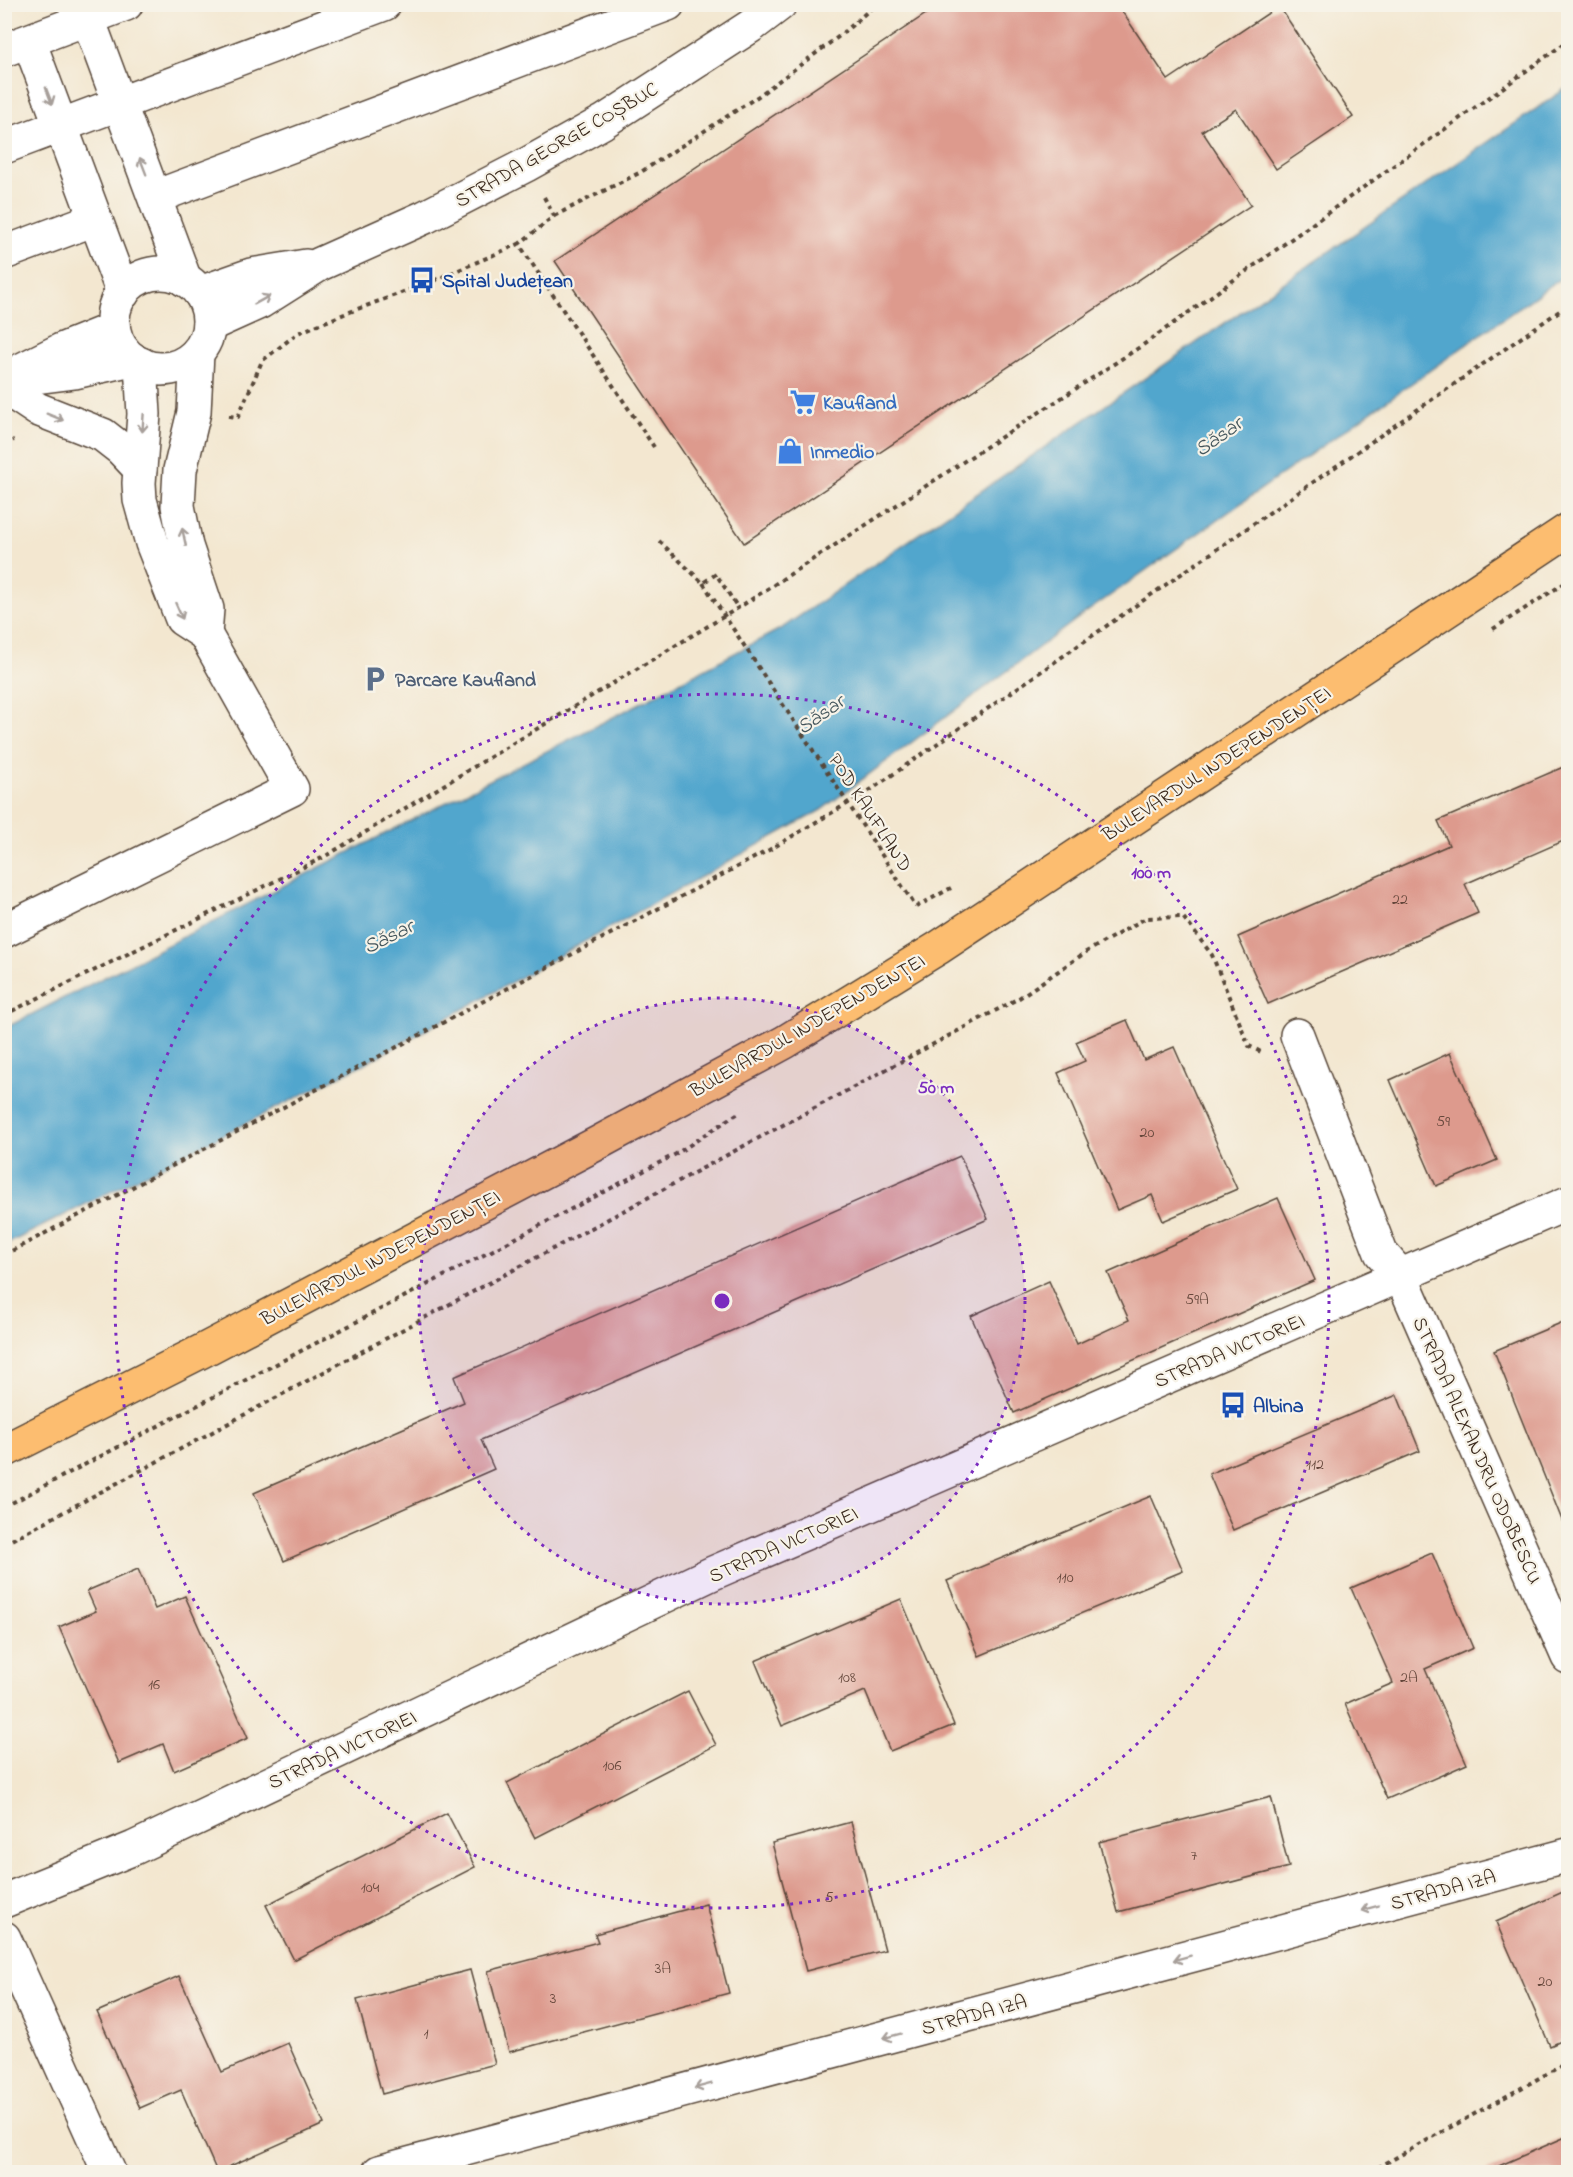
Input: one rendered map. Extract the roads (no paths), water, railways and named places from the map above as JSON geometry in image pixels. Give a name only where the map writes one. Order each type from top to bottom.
[{"type":"main road","name":"BULEVARDUL INDEPENDENȚEI","points":[[4,1451],[223,1340],[785,1042],[939,948],[1569,530]]},
{"type":"street","points":[[123,293],[61,126],[17,45],[126,4]]},
{"type":"street","points":[[4,147],[384,4]]},
{"type":"street","points":[[154,197],[668,4]]},
{"type":"street","name":"STRADA GEORGE COȘBUC","points":[[4,379],[75,372],[136,362],[165,369],[188,361],[203,339],[320,264],[425,217],[603,122],[742,32],[780,4]]},
{"type":"street","points":[[88,19],[154,197],[193,287],[206,303],[194,412],[180,470],[178,506],[186,546],[207,609],[205,634]]},
{"type":"street","points":[[4,253],[95,219]]},
{"type":"street","name":"STRADA GEORGE COȘBUC","points":[[193,287],[251,274],[320,264]]},
{"type":"street","points":[[4,931],[291,789],[205,634],[182,620],[152,543],[140,500],[144,414],[136,362],[123,351],[113,329],[114,314],[118,300],[123,293],[140,279],[155,274],[171,274],[193,287]]},
{"type":"street","name":"STRADA GEORGE COȘBUC","points":[[4,379],[61,350],[113,329]]},
{"type":"street","points":[[4,387],[37,409],[103,435],[121,449],[140,469]]},
{"type":"street","name":"STRADA ALEXANDRU ODOBESCU","points":[[1297,1035],[1381,1253],[1401,1276],[1569,1657]]},
{"type":"street","name":"STRADA VICTORIEI","points":[[4,1900],[134,1848],[713,1573],[1569,1203]]},
{"type":"street","name":"STRADA IZA","points":[[379,2172],[1569,1855]]},
{"type":"street","points":[[4,1938],[109,2172]]},
{"type":"water","name":"Săsar","points":[[1568,87],[1568,273],[1081,616],[821,810],[379,1056],[5,1245],[5,1028],[627,710],[782,628]]},
{"type":"place","name":"Spital Județean","points":[[422,280]]},
{"type":"place","name":"Kaufland","points":[[803,402]]},
{"type":"place","name":"Inmedio","points":[[790,451]]},
{"type":"place","name":"Parcare Kaufland","points":[[375,679]]},
{"type":"place","name":"Albina","points":[[1233,1405]]}]
